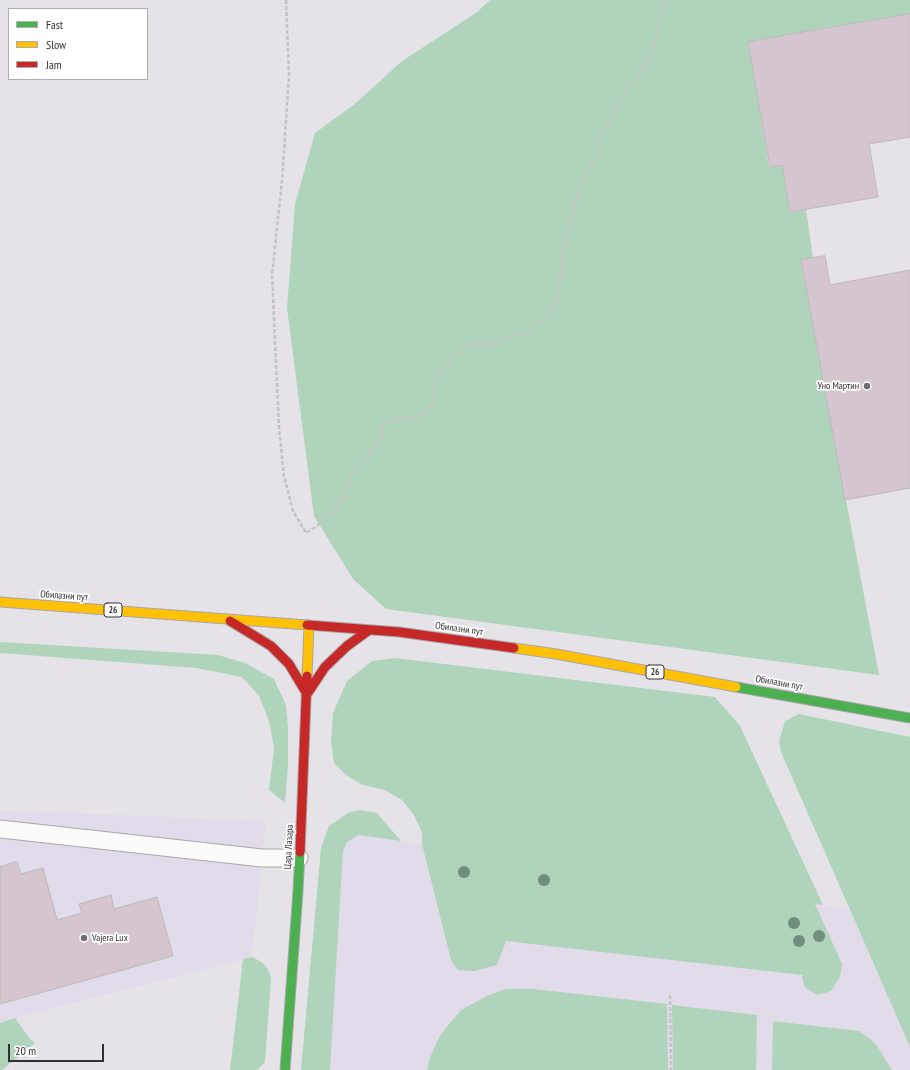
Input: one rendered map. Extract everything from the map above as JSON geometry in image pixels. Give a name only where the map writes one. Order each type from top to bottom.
[{"type":"main road","name":"Обилазни пут","points":[[0,602],[399,632],[556,654],[910,718]]},
{"type":"main road","points":[[227,619],[271,646],[289,664],[307,694],[325,667],[347,646],[369,630]]},
{"type":"main road","name":"Цара Лазара","points":[[285,1070],[299,858],[309,625]]},
{"type":"lane","points":[[0,829],[262,858],[299,858]]},
{"type":"path","points":[[286,0],[289,75],[282,181],[272,275],[279,428],[284,476],[293,512],[306,532],[317,526],[339,504],[348,486],[350,476],[368,458],[370,451],[378,445],[382,438],[383,435],[380,426],[392,420],[419,416],[431,408],[433,404],[433,390],[439,374],[458,351],[474,344],[493,343],[529,331],[552,312],[558,295],[566,237],[578,193],[587,171],[597,157],[597,142],[600,136],[612,120],[618,103],[647,62],[655,43],[665,0]]},
{"type":"path","points":[[670,995],[671,1070]]},
{"type":"shaded area","points":[[0,810],[266,821],[252,957],[0,1023]]},
{"type":"shaded area","points":[[359,835],[849,909],[910,1047],[910,1070],[330,1070],[343,851],[347,842]]},
{"type":"green space","points":[[490,0],[910,0],[910,14],[749,42],[769,167],[782,165],[790,211],[806,209],[813,258],[801,261],[879,675],[386,609],[353,579],[314,516],[287,308],[295,204],[315,133],[356,103],[402,61],[476,13]]},
{"type":"green space","points":[[0,642],[218,655],[245,663],[274,679],[286,705],[288,727],[288,764],[285,803],[269,790],[274,748],[269,721],[259,696],[242,677],[196,668],[0,653]]},
{"type":"green space","points":[[395,658],[715,697],[740,726],[823,905],[815,904],[842,964],[840,977],[831,991],[818,995],[810,991],[805,986],[802,975],[506,941],[497,965],[474,971],[458,970],[451,960],[422,844],[422,832],[414,815],[402,800],[385,790],[363,785],[347,776],[334,763],[331,741],[333,713],[347,681],[372,661]]},
{"type":"green space","points":[[799,714],[910,737],[910,1047],[781,752],[779,741],[785,721]]},
{"type":"green space","points":[[359,810],[377,813],[401,841],[359,835],[347,842],[343,851],[330,1070],[301,1070],[321,848],[329,826],[348,813]]},
{"type":"green space","points":[[252,957],[265,965],[271,979],[265,1062],[257,1070],[230,1070],[243,959]]},
{"type":"green space","points":[[506,989],[533,989],[667,1004],[668,1070],[427,1070],[430,1057],[441,1034],[461,1010],[489,995]]},
{"type":"green space","points":[[672,1005],[757,1015],[756,1070],[673,1070]]},
{"type":"green space","points":[[15,1018],[30,1039],[35,1043],[2,1070],[0,1070],[0,1023]]},
{"type":"green space","points":[[773,1021],[859,1031],[875,1043],[892,1070],[772,1070]]},
{"type":"building","points":[[910,14],[910,137],[869,144],[878,197],[790,212],[782,165],[770,167],[748,42]]},
{"type":"building","name":"Уно Мартин","points":[[825,256],[830,285],[910,270],[910,488],[845,500],[801,260]]},
{"type":"building","name":"Vajera Lux","points":[[17,862],[21,874],[43,868],[57,920],[82,913],[79,904],[111,895],[114,909],[157,897],[173,956],[0,1004],[0,867]]},
{"type":"traffic: fast","points":[[736,687],[910,718]]},
{"type":"traffic: fast","points":[[285,1070],[300,852]]},
{"type":"traffic: slow","points":[[0,602],[307,625]]},
{"type":"traffic: slow","points":[[307,676],[309,625]]},
{"type":"traffic: slow","points":[[514,648],[556,654],[736,687]]},
{"type":"traffic: jam","points":[[230,621],[271,646],[289,664],[307,694],[325,667],[347,646],[369,630]]},
{"type":"traffic: jam","points":[[307,625],[399,632],[514,648]]},
{"type":"traffic: jam","points":[[300,852],[307,676]]},
{"type":"place","name":"Уно Мартин","points":[[867,386]]},
{"type":"place","name":"Vajera Lux","points":[[84,938]]}]
